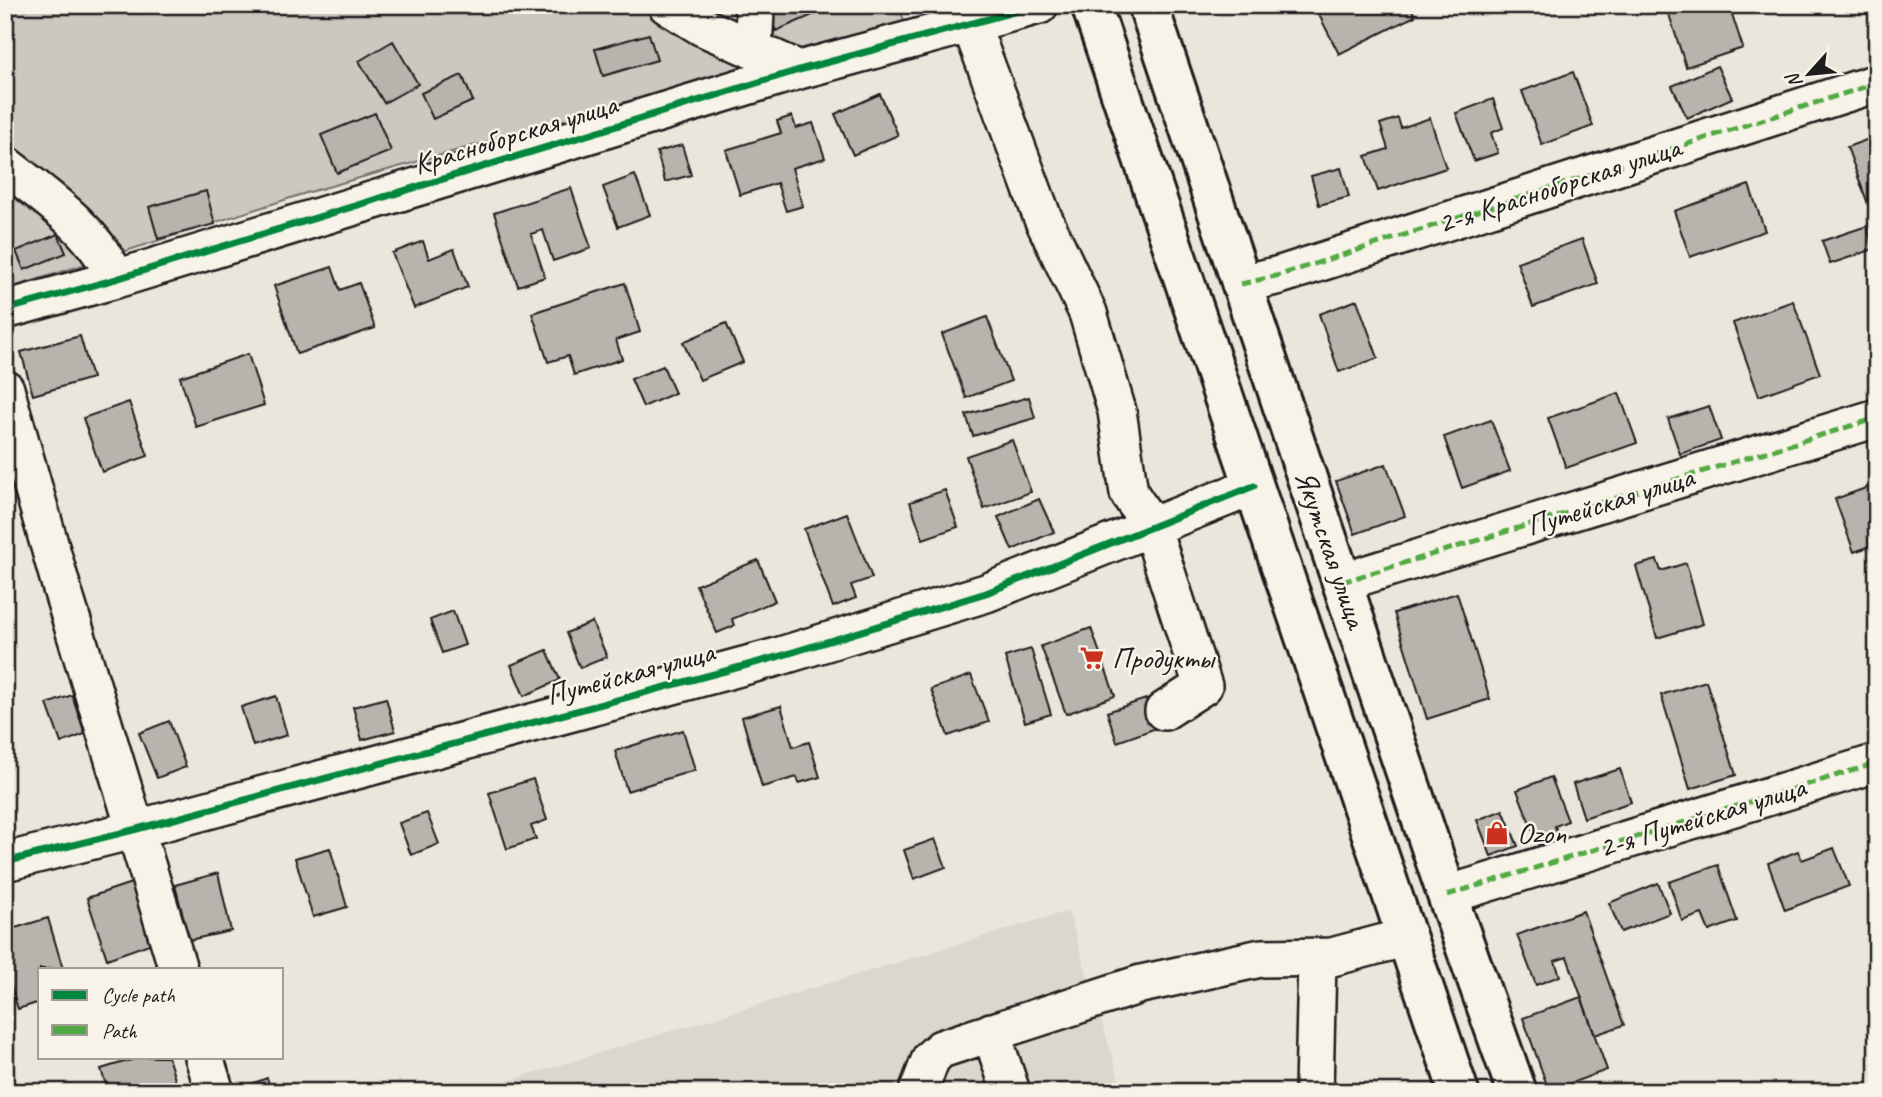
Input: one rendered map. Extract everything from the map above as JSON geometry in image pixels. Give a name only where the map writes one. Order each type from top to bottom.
[{"type":"main road","name":"Якутская улица","points":[[1091,5],[1459,1092]]},
{"type":"main road","name":"Якутская улица","points":[[1148,5],[1447,895],[1517,1092]]},
{"type":"street","points":[[667,5],[701,26],[799,71]]},
{"type":"street","points":[[752,5],[755,13],[753,49]]},
{"type":"street","name":"Красноборская улица","points":[[5,310],[116,279],[799,71],[947,21],[1039,5]]},
{"type":"street","points":[[947,21],[1088,313],[1117,411],[1129,493],[1152,526],[1203,686],[1164,712]]},
{"type":"street","name":"2-я Красноборская улица","points":[[1241,284],[1307,267],[1877,83]]},
{"type":"street","points":[[5,165],[63,210],[109,263],[116,279]]},
{"type":"street","points":[[5,389],[62,589],[178,968]]},
{"type":"street","name":"Путейская улица","points":[[1342,582],[1877,418]]},
{"type":"street","name":"Путейская улица","points":[[5,862],[777,657],[986,593],[1254,486]]},
{"type":"street","name":"2-я Путейская улица","points":[[1447,895],[1877,763]]},
{"type":"street","points":[[918,1092],[931,1058],[941,1049],[1141,984],[1261,958],[1317,958],[1407,937]]},
{"type":"street","points":[[1314,1092],[1317,958]]},
{"type":"street","points":[[990,1032],[1011,1092]]},
{"type":"street","points":[[204,1058],[215,1092]]},
{"type":"shaded area","points":[[5,5],[899,5],[905,24],[306,193],[5,290]]},
{"type":"shaded area","points":[[1068,911],[1123,1092],[502,1092],[500,1083]]},
{"type":"building","points":[[1333,5],[1410,5],[1415,16],[1339,54],[1318,13]]},
{"type":"building","points":[[1666,5],[1729,5],[1743,48],[1686,67]]},
{"type":"building","points":[[765,6],[831,7],[776,31]]},
{"type":"building","points":[[649,34],[657,60],[603,76],[595,49]]},
{"type":"building","points":[[393,41],[418,84],[384,103],[359,61]]},
{"type":"building","points":[[1717,66],[1732,98],[1687,118],[1672,86]]},
{"type":"building","points":[[1573,72],[1593,126],[1542,145],[1522,91]]},
{"type":"building","points":[[462,75],[473,101],[433,119],[421,93]]},
{"type":"building","points":[[880,94],[898,135],[853,155],[835,114]]},
{"type":"building","points":[[1493,99],[1503,128],[1491,133],[1498,153],[1474,161],[1456,113]]},
{"type":"building","points":[[375,113],[391,151],[337,173],[321,135]]},
{"type":"building","points":[[792,116],[796,128],[813,123],[825,158],[792,168],[803,206],[786,211],[777,183],[740,195],[726,150],[781,133],[777,121]]},
{"type":"building","points":[[1398,118],[1401,128],[1430,118],[1446,168],[1378,191],[1366,156],[1388,149],[1380,124]]},
{"type":"building","points":[[1874,137],[1877,145],[1877,200],[1868,204],[1847,147]]},
{"type":"building","points":[[682,145],[691,175],[665,182],[657,152]]},
{"type":"building","points":[[1341,168],[1349,197],[1319,205],[1311,176]]},
{"type":"building","points":[[635,175],[650,215],[618,227],[603,187]]},
{"type":"building","points":[[1749,185],[1765,231],[1690,257],[1674,211]]},
{"type":"building","points":[[571,188],[591,248],[553,261],[543,230],[531,234],[545,277],[518,286],[494,213]]},
{"type":"building","points":[[206,191],[215,224],[158,239],[149,207]]},
{"type":"building","points":[[1867,226],[1874,249],[1830,264],[1822,241]]},
{"type":"building","points":[[58,234],[66,253],[24,270],[16,251]]},
{"type":"building","points":[[1582,239],[1598,284],[1533,307],[1517,262]]},
{"type":"building","points":[[423,241],[429,259],[454,249],[468,287],[414,308],[392,253]]},
{"type":"building","points":[[332,267],[340,290],[359,283],[375,328],[297,354],[274,286]]},
{"type":"building","points":[[625,283],[640,332],[616,340],[622,359],[574,375],[568,356],[548,362],[532,313]]},
{"type":"building","points":[[1357,300],[1378,358],[1339,372],[1319,314]]},
{"type":"building","points":[[1793,301],[1820,374],[1759,396],[1733,323]]},
{"type":"building","points":[[987,317],[1011,381],[966,398],[942,334]]},
{"type":"building","points":[[726,323],[743,362],[700,380],[683,342]]},
{"type":"building","points":[[80,336],[92,378],[33,395],[21,352]]},
{"type":"building","points":[[248,354],[264,405],[196,427],[180,377]]},
{"type":"building","points":[[663,366],[675,393],[643,407],[631,379]]},
{"type":"building","points":[[1619,393],[1637,443],[1566,468],[1548,418]]},
{"type":"building","points":[[1029,397],[1035,418],[973,436],[966,415]]},
{"type":"building","points":[[129,402],[148,456],[102,472],[83,418]]},
{"type":"building","points":[[1709,406],[1721,440],[1680,454],[1668,419]]},
{"type":"building","points":[[1491,420],[1510,471],[1462,488],[1444,437]]},
{"type":"building","points":[[1012,440],[1031,492],[984,509],[966,456]]},
{"type":"building","points":[[1386,464],[1405,516],[1355,534],[1336,481]]},
{"type":"building","points":[[1877,484],[1877,544],[1854,552],[1835,499]]},
{"type":"building","points":[[945,490],[958,527],[923,539],[910,502]]},
{"type":"building","points":[[1039,499],[1054,532],[1012,550],[998,517]]},
{"type":"building","points":[[847,513],[872,578],[851,585],[856,598],[833,607],[804,529]]},
{"type":"building","points":[[758,560],[775,601],[732,619],[734,626],[717,633],[696,585]]},
{"type":"building","points":[[1657,560],[1661,571],[1686,563],[1703,624],[1657,638],[1636,566]]},
{"type":"building","points":[[1457,593],[1490,699],[1427,719],[1394,613]]},
{"type":"building","points":[[453,611],[465,645],[442,653],[430,620]]},
{"type":"building","points":[[592,622],[607,657],[580,668],[566,633]]},
{"type":"building","points":[[1091,628],[1115,696],[1066,714],[1041,646]]},
{"type":"building","points":[[1031,649],[1051,714],[1025,722],[1005,657]]},
{"type":"building","points":[[547,650],[560,680],[524,696],[511,665]]},
{"type":"building","points":[[971,675],[989,722],[948,736],[931,689]]},
{"type":"building","points":[[1706,681],[1736,775],[1690,789],[1661,695]]},
{"type":"building","points":[[72,695],[85,734],[61,743],[47,704]]},
{"type":"building","points":[[1158,695],[1168,724],[1117,742],[1107,712]]},
{"type":"building","points":[[276,696],[287,735],[253,746],[241,707]]},
{"type":"building","points":[[386,698],[395,731],[362,740],[353,707]]},
{"type":"building","points":[[781,706],[793,747],[809,742],[820,777],[799,783],[797,777],[762,787],[742,717]]},
{"type":"building","points":[[169,721],[186,767],[157,778],[139,733]]},
{"type":"building","points":[[683,730],[695,770],[627,791],[615,751]]},
{"type":"building","points":[[1620,769],[1631,802],[1584,818],[1573,784]]},
{"type":"building","points":[[1551,777],[1568,821],[1555,826],[1558,836],[1538,844],[1517,790]]},
{"type":"building","points":[[533,779],[547,820],[531,826],[536,839],[507,849],[489,793]]},
{"type":"building","name":"Ozon","points":[[1503,810],[1518,846],[1491,856],[1477,820]]},
{"type":"building","points":[[427,813],[439,844],[411,855],[399,823]]},
{"type":"building","points":[[935,839],[946,867],[914,879],[904,850]]},
{"type":"building","points":[[330,848],[347,907],[313,917],[295,858]]},
{"type":"building","points":[[1834,848],[1849,886],[1785,910],[1768,863],[1798,851],[1802,860]]},
{"type":"building","points":[[1718,865],[1737,921],[1709,931],[1702,914],[1682,921],[1669,882]]},
{"type":"building","points":[[218,873],[231,931],[189,940],[175,885]]},
{"type":"building","points":[[134,882],[155,942],[107,959],[87,898]]},
{"type":"building","points":[[1658,883],[1670,913],[1621,932],[1609,903]]},
{"type":"building","points":[[1583,911],[1624,1025],[1595,1035],[1567,957],[1555,961],[1560,976],[1536,985],[1517,935]]},
{"type":"building","points":[[48,918],[63,968],[38,968],[38,1003],[18,1009],[5,968],[5,931]]},
{"type":"building","points":[[1581,997],[1607,1070],[1549,1091],[1523,1018]]},
{"type":"building","points":[[138,1058],[168,1058],[179,1092],[108,1092],[101,1069]]},
{"type":"building","points":[[267,1078],[272,1092],[235,1090]]},
{"type":"marked path","points":[[1241,284],[1280,275],[1877,83]]},
{"type":"marked path","points":[[1342,582],[1877,418]]},
{"type":"marked path","points":[[1447,895],[1877,763]]},
{"type":"cycle path","points":[[5,310],[116,279],[799,70],[1039,5]]},
{"type":"cycle path","points":[[5,862],[777,657],[986,593],[1254,486]]},
{"type":"place","name":"Продукты","points":[[1092,658]]},
{"type":"place","name":"Ozon","points":[[1497,833]]}]
